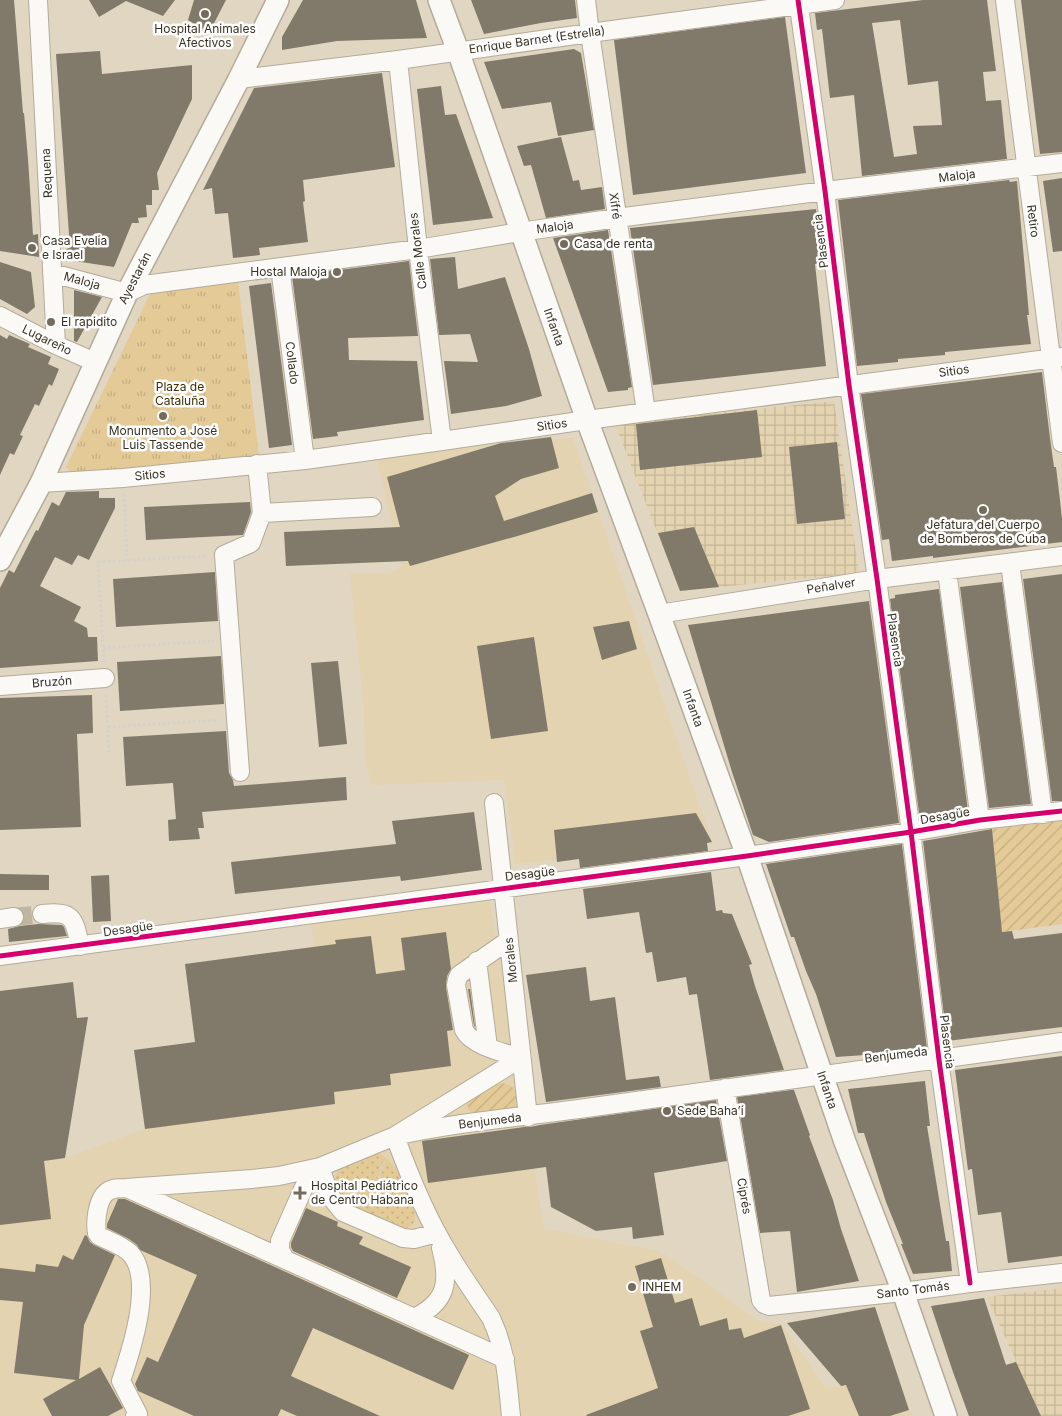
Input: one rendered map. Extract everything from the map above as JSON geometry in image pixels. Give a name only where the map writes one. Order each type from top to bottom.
[{"type":"main road","name":"Ayestarán","points":[[0,560],[6,537],[41,483],[127,293],[239,79],[278,0]]},
{"type":"main road","name":"Infanta","points":[[438,0],[458,51],[587,420],[747,856],[845,1142],[903,1292],[946,1416]]},
{"type":"street","name":"Requena","points":[[38,0],[56,345]]},
{"type":"street","name":"Xifré","points":[[586,0],[646,412]]},
{"type":"street","name":"Enrique Barnet (Estrella)","points":[[239,79],[398,60],[798,3],[835,0]]},
{"type":"street","name":"Retiro","points":[[1004,0],[1026,168],[1057,357],[1062,443]]},
{"type":"street","name":"Plasencia","points":[[798,3],[911,832],[938,1060],[970,1283]]},
{"type":"street","name":"Calle Morales","points":[[398,60],[418,249],[442,442]]},
{"type":"street","name":"Maloja","points":[[52,273],[127,293],[144,285],[418,249],[617,218],[1062,163]]},
{"type":"street","name":"Collado","points":[[280,267],[305,460]]},
{"type":"street","name":"Lugareño","points":[[0,316],[56,345],[95,362]]},
{"type":"street","name":"Sitios","points":[[41,483],[123,478],[305,460],[1057,357]]},
{"type":"street","points":[[240,772],[224,555],[251,543],[262,513],[257,464]]},
{"type":"street","points":[[262,513],[372,507]]},
{"type":"street","name":"Peñalver","points":[[659,614],[877,578],[1062,556]]},
{"type":"street","points":[[1010,563],[1043,814]]},
{"type":"street","points":[[947,571],[980,820]]},
{"type":"street","name":"Bruzón","points":[[0,686],[105,678]]},
{"type":"street","name":"Morales","points":[[494,803],[528,1117]]},
{"type":"street","name":"Desagüe","points":[[0,956],[747,856],[980,820],[1062,811]]},
{"type":"street","points":[[42,914],[65,914],[71,918],[76,926],[80,946]]},
{"type":"street","points":[[509,940],[459,975],[456,985],[466,1035],[488,1048],[521,1058]]},
{"type":"street","points":[[477,961],[488,1048]]},
{"type":"street","name":"Benjumeda","points":[[394,1136],[452,1126],[1062,1042]]},
{"type":"street","points":[[135,1416],[138,1414],[122,1381],[132,1349],[138,1319],[140,1272],[130,1253],[96,1234],[98,1208],[106,1192],[112,1189],[279,1176],[320,1167],[394,1136],[521,1058]]},
{"type":"street","name":"Ciprés","points":[[725,1088],[761,1300],[764,1304]]},
{"type":"street","points":[[394,1136],[408,1173],[437,1234],[448,1254],[491,1318],[505,1359],[511,1416]]},
{"type":"street","points":[[320,1167],[330,1196],[343,1212],[403,1238],[414,1239],[437,1234]]},
{"type":"street","points":[[285,1259],[280,1250],[280,1241],[304,1187],[320,1167]]},
{"type":"street","points":[[126,1188],[505,1359]]},
{"type":"street","points":[[414,1318],[429,1310],[438,1301],[444,1288],[446,1274],[437,1234]]},
{"type":"street","name":"Santo Tomás","points":[[764,1304],[769,1306],[903,1292],[1062,1272]]},
{"type":"path","points":[[123,478],[127,561]]},
{"type":"path","points":[[109,755],[98,562],[224,555]]},
{"type":"path","points":[[103,648],[230,640]]},
{"type":"path","points":[[108,727],[236,719]]},
{"type":"path","points":[[361,1221],[394,1136]]},
{"type":"shaded area","points":[[834,401],[859,573],[680,591],[615,424]]},
{"type":"shaded area","points":[[573,438],[712,842],[516,864],[504,780],[372,785],[365,760],[364,709],[350,574],[389,574],[402,566],[376,455]]},
{"type":"shaded area","name":"Hospital Pediátrico de Centro Habana","points":[[490,901],[544,1228],[660,1251],[761,1322],[781,1324],[826,1388],[898,1378],[912,1416],[0,1416],[0,1166],[65,1158],[145,1129],[335,1104],[311,924]]},
{"type":"shaded area","points":[[1062,1288],[1062,1416],[969,1416],[957,1382],[1016,1361],[987,1297]]},
{"type":"green space","name":"Plaza de Cataluña","points":[[238,281],[259,456],[74,475],[66,467],[152,290]]},
{"type":"green space","points":[[1062,821],[1062,924],[1002,932],[992,829]]},
{"type":"green space","points":[[502,1083],[513,1087],[518,1100],[517,1106],[503,1110],[470,1112],[467,1105],[470,1100]]},
{"type":"green space","points":[[372,1153],[383,1156],[392,1164],[397,1170],[409,1196],[415,1221],[402,1230],[343,1203],[337,1192],[335,1179],[343,1163]]},
{"type":"building","points":[[0,0],[14,0],[33,235],[38,234],[39,257],[0,251]]},
{"type":"building","points":[[89,0],[175,0],[163,16],[126,1],[99,17]]},
{"type":"building","name":"Hospital Animales Afectivos","points":[[194,0],[226,0],[209,33],[188,20]]},
{"type":"building","points":[[303,0],[416,0],[427,38],[337,41],[282,50],[282,37]]},
{"type":"building","points":[[471,0],[575,0],[577,18],[484,34]]},
{"type":"building","points":[[923,0],[987,0],[996,71],[983,72],[986,101],[1001,100],[1007,159],[862,176],[854,95],[830,98],[822,29],[817,30],[815,13]],"holes":[[[900,20],[908,85],[938,81],[942,125],[913,126],[917,154],[894,157],[872,23]]]},
{"type":"building","points":[[1021,0],[1062,0],[1062,152],[1040,154]]},
{"type":"building","points":[[785,17],[806,173],[633,195],[614,40]]},
{"type":"building","points":[[574,49],[581,53],[594,130],[558,136],[551,102],[502,109],[484,62]]},
{"type":"building","points":[[100,51],[102,74],[192,65],[192,99],[157,173],[159,190],[152,190],[152,205],[146,205],[147,217],[138,218],[139,223],[132,223],[114,267],[68,260],[66,249],[70,248],[56,54]]},
{"type":"building","points":[[382,73],[395,167],[303,180],[305,201],[303,202],[308,242],[259,248],[260,255],[233,258],[228,213],[215,214],[212,188],[203,190],[254,88]]},
{"type":"building","points":[[441,86],[445,115],[456,114],[493,218],[433,225],[417,89]]},
{"type":"building","points":[[561,137],[573,181],[579,180],[581,190],[602,187],[605,209],[546,218],[531,165],[524,166],[517,146]]},
{"type":"building","points":[[1062,178],[1062,251],[1053,252],[1043,181]]},
{"type":"building","points":[[1009,180],[1010,182],[1017,181],[1029,315],[1027,315],[1031,344],[945,352],[945,355],[898,359],[898,362],[857,366],[838,200]]},
{"type":"building","points":[[816,209],[823,263],[815,264],[826,366],[653,385],[630,228]]},
{"type":"building","points":[[608,230],[632,387],[628,388],[628,390],[608,392],[553,238]]},
{"type":"building","points":[[455,257],[458,289],[505,277],[529,349],[542,396],[506,406],[451,414],[444,361],[478,362],[470,334],[439,335],[430,259]]},
{"type":"building","points":[[409,261],[418,336],[348,338],[349,360],[417,361],[424,420],[337,432],[338,436],[313,439],[292,276]]},
{"type":"building","points":[[0,262],[31,272],[35,307],[27,314],[0,299]]},
{"type":"building","points":[[271,283],[292,445],[269,448],[249,286]]},
{"type":"building","points":[[74,290],[102,297],[77,342],[74,341]]},
{"type":"building","points":[[0,335],[7,339],[9,335],[30,344],[28,347],[51,357],[48,364],[59,369],[52,386],[49,384],[39,406],[35,404],[20,435],[23,436],[14,455],[10,453],[0,475]]},
{"type":"building","points":[[1042,372],[1060,500],[1062,542],[933,558],[933,556],[892,561],[889,539],[882,540],[861,394]]},
{"type":"building","points":[[757,410],[762,457],[640,470],[636,424]]},
{"type":"building","points":[[551,437],[559,468],[521,479],[495,496],[504,521],[592,493],[598,512],[410,566],[408,561],[286,566],[284,532],[400,527],[387,477],[501,443]]},
{"type":"building","points":[[837,442],[845,519],[797,524],[789,447]]},
{"type":"building","points":[[99,491],[99,498],[115,498],[115,508],[89,560],[78,555],[72,565],[55,557],[40,586],[81,607],[74,621],[87,628],[88,637],[97,637],[98,661],[0,668],[0,588],[9,570],[14,573],[52,502],[59,506],[66,492]]},
{"type":"building","points":[[250,502],[251,512],[243,535],[146,540],[144,507]]},
{"type":"building","points":[[694,527],[719,587],[680,591],[658,533]]},
{"type":"building","points":[[215,572],[218,621],[116,627],[113,579]]},
{"type":"building","points":[[1062,574],[1062,801],[1052,801],[1023,579]]},
{"type":"building","points":[[1002,582],[1031,804],[989,808],[960,587]]},
{"type":"building","points":[[939,589],[968,811],[920,820],[890,599],[895,598],[895,595]]},
{"type":"building","points":[[869,601],[899,823],[769,842],[753,835],[688,625]]},
{"type":"building","points":[[629,621],[637,649],[602,660],[593,627]]},
{"type":"building","points":[[534,637],[548,731],[491,739],[477,646]]},
{"type":"building","points":[[221,656],[224,704],[120,711],[117,662]]},
{"type":"building","points":[[338,661],[347,744],[319,747],[311,663]]},
{"type":"building","points":[[92,695],[93,733],[77,734],[81,827],[0,830],[0,698]]},
{"type":"building","points":[[226,731],[229,773],[234,786],[346,777],[347,800],[202,812],[204,828],[198,828],[200,839],[169,841],[168,820],[176,819],[173,783],[126,786],[123,737]]},
{"type":"building","points":[[474,812],[482,870],[401,881],[400,876],[235,894],[231,862],[396,844],[392,821]]},
{"type":"building","points":[[696,813],[712,842],[707,843],[708,851],[580,868],[579,859],[557,862],[554,830]]},
{"type":"building","points":[[992,829],[1002,932],[1012,931],[1014,939],[1062,933],[1062,1027],[947,1041],[923,841]]},
{"type":"building","points":[[902,844],[927,1049],[836,1057],[816,994],[794,937],[791,937],[766,864]]},
{"type":"building","points":[[711,872],[716,911],[722,910],[723,913],[732,914],[752,964],[749,965],[755,986],[784,1070],[710,1080],[697,994],[689,995],[686,977],[657,982],[652,952],[646,953],[639,912],[587,919],[583,889]]},
{"type":"building","points":[[0,874],[49,875],[49,890],[0,890]]},
{"type":"building","points":[[109,875],[111,921],[93,922],[91,876]]},
{"type":"building","points":[[38,924],[62,925],[67,936],[9,942],[8,929]]},
{"type":"building","points":[[446,932],[451,969],[447,976],[446,987],[453,1030],[447,1031],[451,1066],[390,1074],[391,1085],[334,1092],[335,1104],[145,1129],[134,1050],[195,1042],[185,964],[336,944],[335,940],[371,936],[376,974],[405,970],[401,938]]},
{"type":"building","points":[[586,967],[590,1001],[615,997],[626,1080],[659,1076],[661,1087],[546,1102],[526,975]]},
{"type":"building","points":[[73,982],[77,1018],[88,1017],[65,1158],[44,1161],[51,1219],[0,1225],[0,991]]},
{"type":"building","points":[[468,989],[470,989],[475,1027],[474,1026]]},
{"type":"building","points":[[1062,1056],[1062,1256],[1008,1263],[1001,1212],[978,1215],[972,1169],[968,1170],[955,1070]]},
{"type":"building","points":[[925,1081],[930,1126],[927,1126],[946,1241],[949,1241],[952,1271],[913,1274],[886,1202],[864,1133],[858,1133],[848,1089]]},
{"type":"building","points":[[794,1090],[859,1281],[797,1292],[790,1231],[760,1233],[737,1097]]},
{"type":"building","points":[[716,1100],[727,1161],[654,1173],[664,1235],[633,1239],[632,1227],[596,1231],[551,1207],[546,1167],[428,1183],[422,1141]]},
{"type":"building","points":[[118,1199],[125,1199],[469,1355],[453,1390],[313,1328],[291,1376],[380,1416],[297,1416],[281,1409],[278,1416],[194,1416],[138,1391],[135,1384],[147,1357],[158,1362],[197,1275],[140,1250],[129,1239],[107,1228]]},
{"type":"building","points":[[306,1208],[338,1222],[337,1226],[363,1237],[359,1244],[411,1267],[397,1298],[293,1251],[291,1243]]},
{"type":"building","points":[[85,1235],[94,1245],[115,1255],[84,1325],[79,1379],[100,1367],[123,1408],[108,1416],[52,1416],[43,1399],[76,1380],[14,1373],[23,1302],[0,1300],[0,1268],[35,1272],[36,1264],[58,1267],[63,1255],[73,1260]]},
{"type":"building","points":[[661,1258],[675,1303],[692,1298],[700,1326],[727,1318],[729,1330],[741,1328],[744,1338],[781,1325],[810,1409],[788,1416],[586,1415],[658,1388],[640,1331],[653,1327],[635,1266]]},
{"type":"building","points":[[984,1298],[1006,1365],[1016,1362],[1041,1416],[969,1416],[931,1306]]},
{"type":"building","points":[[875,1307],[909,1410],[890,1416],[859,1416],[846,1385],[841,1386],[787,1323]]},
{"type":"tunnel","points":[[14,917],[42,914]]},
{"type":"cycle path","points":[[798,0],[970,1283]]},
{"type":"cycle path","points":[[0,956],[747,856],[980,820],[1062,811]]},
{"type":"place","name":"Hospital Animales Afectivos","points":[[205,14]]},
{"type":"place","name":"Casa de renta","points":[[564,244]]},
{"type":"place","name":"Casa Evelia e Israel","points":[[32,248]]},
{"type":"place","name":"Hostal Maloja","points":[[337,272]]},
{"type":"place","name":"El rapidito","points":[[51,322]]},
{"type":"place","name":"Monumento a José Luis Tassende","points":[[163,416]]},
{"type":"place","name":"Jefatura del Cuerpo de Bomberos de Cuba","points":[[983,510]]},
{"type":"place","name":"Sede Baha’i","points":[[667,1111]]},
{"type":"place","name":"Hospital Pediátrico de Centro Habana","points":[[300,1193]]},
{"type":"place","name":"INHEM","points":[[632,1287]]}]
